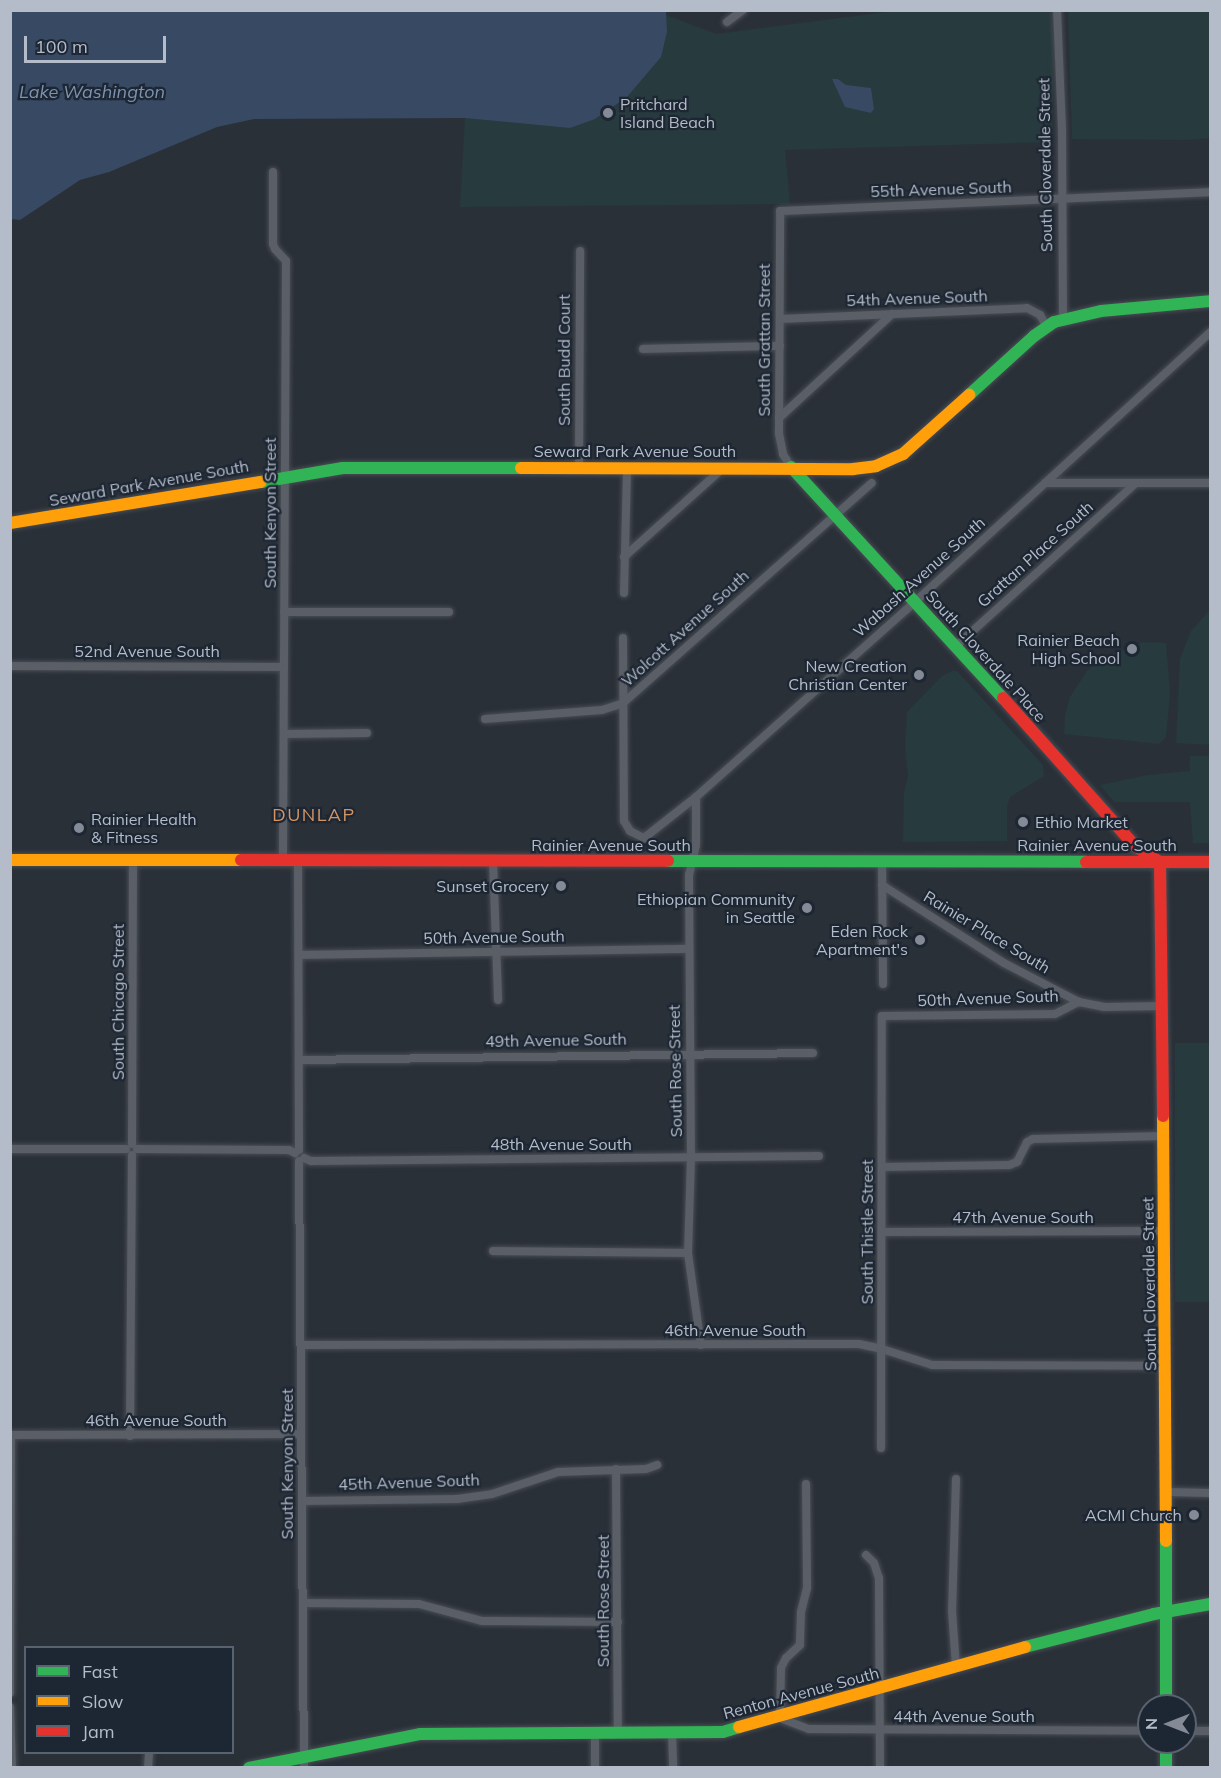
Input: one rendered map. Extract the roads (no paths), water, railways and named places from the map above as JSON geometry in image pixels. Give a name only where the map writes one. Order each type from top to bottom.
[{"type":"main road","name":"Seward Park Avenue South","points":[[10,523],[285,476],[361,467],[864,468],[895,459],[1047,327],[1063,319],[1101,311],[1210,301]]},
{"type":"main road","name":"South Cloverdale Place","points":[[791,467],[1135,846],[1160,862]]},
{"type":"main road","name":"Rainier Avenue South","points":[[10,860],[1210,862]]},
{"type":"main road","name":"South Cloverdale Street","points":[[1160,862],[1166,1366],[1166,1694]]},
{"type":"main road","name":"Renton Avenue South","points":[[249,1767],[304,1762],[420,1734],[723,1732],[1166,1611],[1210,1604]]},
{"type":"street","points":[[727,22],[743,10]]},
{"type":"street","name":"South Cloverdale Street","points":[[1057,10],[1063,319]]},
{"type":"street","name":"South Kenyon Street","points":[[273,172],[273,244],[274,249],[286,261],[283,861]]},
{"type":"street","name":"55th Avenue South","points":[[780,211],[1210,192]]},
{"type":"street","name":"South Grattan Street","points":[[780,211],[780,446],[791,467]]},
{"type":"street","name":"South Budd Court","points":[[579,468],[580,251]]},
{"type":"street","name":"54th Avenue South","points":[[780,319],[1027,308],[1040,315],[1047,327]]},
{"type":"street","points":[[779,418],[892,314]]},
{"type":"street","name":"Wabash Avenue South","points":[[623,703],[624,821],[630,831],[644,838],[696,797],[915,602],[1210,332]]},
{"type":"street","points":[[643,349],[780,346]]},
{"type":"street","points":[[624,593],[627,468]]},
{"type":"street","points":[[624,557],[723,468]]},
{"type":"street","name":"Wolcott Avenue South","points":[[485,719],[602,710],[623,703],[872,483]]},
{"type":"street","points":[[1045,483],[1210,483]]},
{"type":"street","name":"Grattan Place South","points":[[955,647],[1136,483]]},
{"type":"street","points":[[284,612],[449,612]]},
{"type":"street","points":[[623,638],[623,703]]},
{"type":"street","name":"52nd Avenue South","points":[[10,666],[284,667]]},
{"type":"street","points":[[284,734],[367,733]]},
{"type":"street","name":"South Rose Street","points":[[696,797],[696,845],[689,875],[691,1158],[688,1253],[701,1345]]},
{"type":"street","name":"South Chicago Street","points":[[130,1436],[133,860]]},
{"type":"street","name":"South Kenyon Street","points":[[298,861],[304,1762]]},
{"type":"street","points":[[493,861],[498,1000]]},
{"type":"street","points":[[882,861],[883,984]]},
{"type":"street","name":"Rainier Place South","points":[[882,885],[1004,963],[1079,1002]]},
{"type":"street","name":"50th Avenue South","points":[[299,955],[689,949]]},
{"type":"street","name":"50th Avenue South","points":[[882,1016],[1055,1014],[1079,1002],[1104,1006],[1163,1006]]},
{"type":"street","name":"South Thistle Street","points":[[882,1016],[882,1449]]},
{"type":"street","name":"49th Avenue South","points":[[300,1060],[813,1053]]},
{"type":"street","points":[[882,1167],[1009,1165],[1017,1162],[1027,1142],[1033,1139],[1164,1136]]},
{"type":"street","name":"48th Avenue South","points":[[10,1149],[289,1150],[311,1161],[819,1156]]},
{"type":"street","name":"47th Avenue South","points":[[882,1232],[1164,1231]]},
{"type":"street","points":[[493,1251],[688,1253]]},
{"type":"street","name":"46th Avenue South","points":[[301,1345],[859,1344],[882,1348],[932,1365],[1166,1366]]},
{"type":"street","name":"46th Avenue South","points":[[11,1435],[301,1434]]},
{"type":"street","points":[[10,1693],[11,1435]]},
{"type":"street","name":"45th Avenue South","points":[[302,1501],[457,1499],[492,1494],[558,1472],[646,1469],[657,1466]]},
{"type":"street","name":"South Rose Street","points":[[616,1469],[618,1733]]},
{"type":"street","points":[[956,1479],[952,1611],[956,1667]]},
{"type":"street","points":[[780,1718],[781,1668],[786,1658],[800,1645],[801,1612],[807,1588],[806,1484]]},
{"type":"street","points":[[1166,1492],[1210,1493]]},
{"type":"street","points":[[866,1555],[874,1563],[879,1578],[880,1767]]},
{"type":"street","points":[[303,1603],[419,1604],[482,1620],[496,1621],[618,1622]]},
{"type":"street","points":[[10,1707],[12,1767]]},
{"type":"street","name":"44th Avenue South","points":[[780,1718],[809,1729],[1137,1731]]},
{"type":"street","points":[[672,1732],[673,1767]]},
{"type":"street","points":[[595,1733],[595,1767]]},
{"type":"water","name":"Lake Washington","points":[[666,10],[667,32],[661,57],[627,97],[595,119],[570,128],[465,118],[254,119],[217,127],[109,172],[80,180],[20,220],[11,219],[11,11]]},
{"type":"water","points":[[832,79],[838,79],[846,85],[871,88],[874,109],[871,113],[845,107]]},
{"type":"place","name":"Pritchard Island Beach","points":[[608,113]]},
{"type":"place","name":"Rainier Beach High School","points":[[1132,649]]},
{"type":"place","name":"New Creation Christian Center","points":[[919,675]]},
{"type":"place","name":"Ethio Market","points":[[1023,822]]},
{"type":"place","name":"Rainier Health & Fitness","points":[[79,828]]},
{"type":"place","name":"Sunset Grocery","points":[[561,886]]},
{"type":"place","name":"Ethiopian Community in Seattle","points":[[807,908]]},
{"type":"place","name":"Eden Rock Apartment's","points":[[920,940]]},
{"type":"place","name":"ACMI Church","points":[[1194,1515]]},
{"type":"district","name":"DUNLAP","points":[[314,815]]}]
